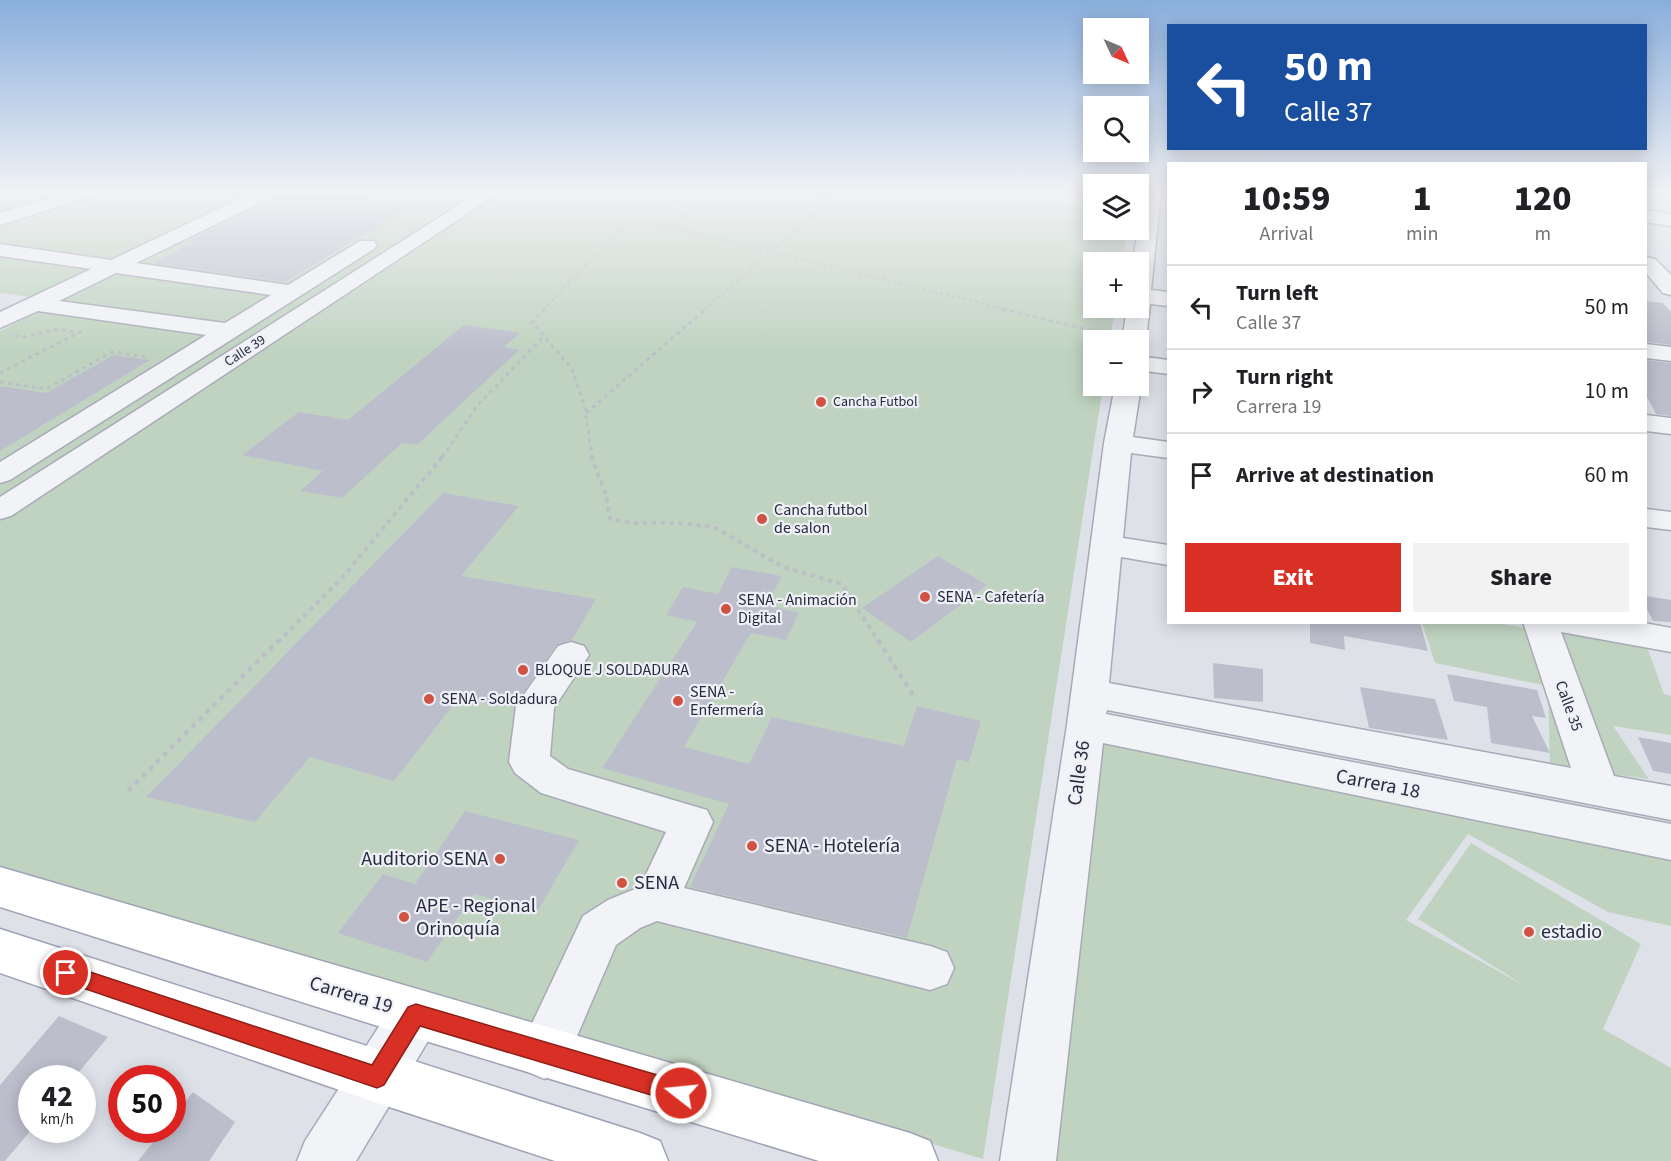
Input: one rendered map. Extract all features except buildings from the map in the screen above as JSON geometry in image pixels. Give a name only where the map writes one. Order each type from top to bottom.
[{"type":"main road","name":"Carrera 19","points":[[0,887],[544,1053],[910,1161]]},
{"type":"main road","points":[[0,951],[377,1077],[639,1161]]},
{"type":"street","points":[[6,329],[33,304],[155,246]]},
{"type":"street","points":[[0,474],[365,246]]},
{"type":"street","name":"Calle 39","points":[[0,510],[407,246]]},
{"type":"street","points":[[0,250],[292,292]]},
{"type":"street","points":[[1647,259],[1671,258]]},
{"type":"street","points":[[1647,259],[1671,267]]},
{"type":"street","points":[[1647,260],[1671,288]]},
{"type":"street","points":[[1647,294],[1671,297]]},
{"type":"street","points":[[1149,297],[1167,299]]},
{"type":"street","points":[[0,300],[229,331]]},
{"type":"street","points":[[1647,351],[1671,354]]},
{"type":"street","points":[[1149,364],[1167,367]]},
{"type":"street","name":"Calle 36","points":[[1028,1161],[1088,709],[1118,443],[1126,396]]},
{"type":"street","points":[[1647,423],[1671,426]]},
{"type":"street","points":[[1118,443],[1167,450]]},
{"type":"street","points":[[1647,518],[1671,521]]},
{"type":"street","points":[[1108,545],[1167,555]]},
{"type":"street","name":"Calle 35","points":[[1541,624],[1599,790]]},
{"type":"street","points":[[1579,624],[1671,640]]},
{"type":"street","points":[[571,656],[535,706],[529,762],[555,782],[692,822],[656,901]]},
{"type":"street","name":"Carrera 18","points":[[1088,709],[1671,803]]},
{"type":"street","name":"Carrera 18","points":[[1088,709],[1671,842]]},
{"type":"street","points":[[544,1053],[599,931],[624,914],[656,901],[930,968]]},
{"type":"street","points":[[325,1161],[416,1014]]},
{"type":"path","points":[[603,246],[532,322],[572,369],[585,414],[591,456],[606,495],[610,519],[634,523],[677,523],[714,527],[783,567],[842,584],[914,695]]},
{"type":"path","points":[[747,246],[1090,330]]},
{"type":"path","points":[[585,414],[778,246]]},
{"type":"path","points":[[0,373],[113,315]]},
{"type":"path","points":[[6,329],[24,337],[59,329],[79,333]]},
{"type":"path","points":[[128,791],[341,579],[446,452],[478,405],[545,335]]},
{"type":"path","points":[[0,382],[46,389],[112,352],[159,358]]},
{"type":"green space","points":[[0,246],[1124,246],[1124,252],[1083,252],[1083,318],[1113,318],[1112,330],[1083,330],[1083,396],[1101,396],[983,1159],[0,869],[0,331],[61,301],[0,293]]},
{"type":"green space","points":[[1422,624],[1502,624],[1647,647],[1664,694],[1671,696],[1671,735],[1613,726],[1649,779],[1550,766],[1548,686],[1435,663]]},
{"type":"green space","points":[[1094,740],[1671,857],[1671,926],[1608,912],[1468,834],[1406,920],[1525,986],[1418,919],[1471,843],[1641,944],[1603,1029],[1671,1068],[1671,1161],[1044,1161]]},
{"type":"place","name":"Cancha Futbol","points":[[821,402]]},
{"type":"place","name":"Cancha futbol de salon","points":[[762,519]]},
{"type":"place","name":"SENA - Cafetería","points":[[925,597]]},
{"type":"place","name":"SENA - Animación Digital","points":[[726,609]]},
{"type":"place","name":"BLOQUE J SOLDADURA","points":[[523,670]]},
{"type":"place","name":"SENA - Soldadura","points":[[429,699]]},
{"type":"place","name":"SENA - Enfermería","points":[[678,701]]},
{"type":"place","name":"SENA - Hotelería","points":[[752,846]]},
{"type":"place","name":"Auditorio SENA","points":[[500,859]]},
{"type":"place","name":"SENA","points":[[622,883]]},
{"type":"place","name":"APE - Regional Orinoquía","points":[[404,917]]},
{"type":"place","name":"estadio","points":[[1529,932]]},
{"type":"route","points":[[66,973],[377,1077],[416,1014],[681,1093]]}]
